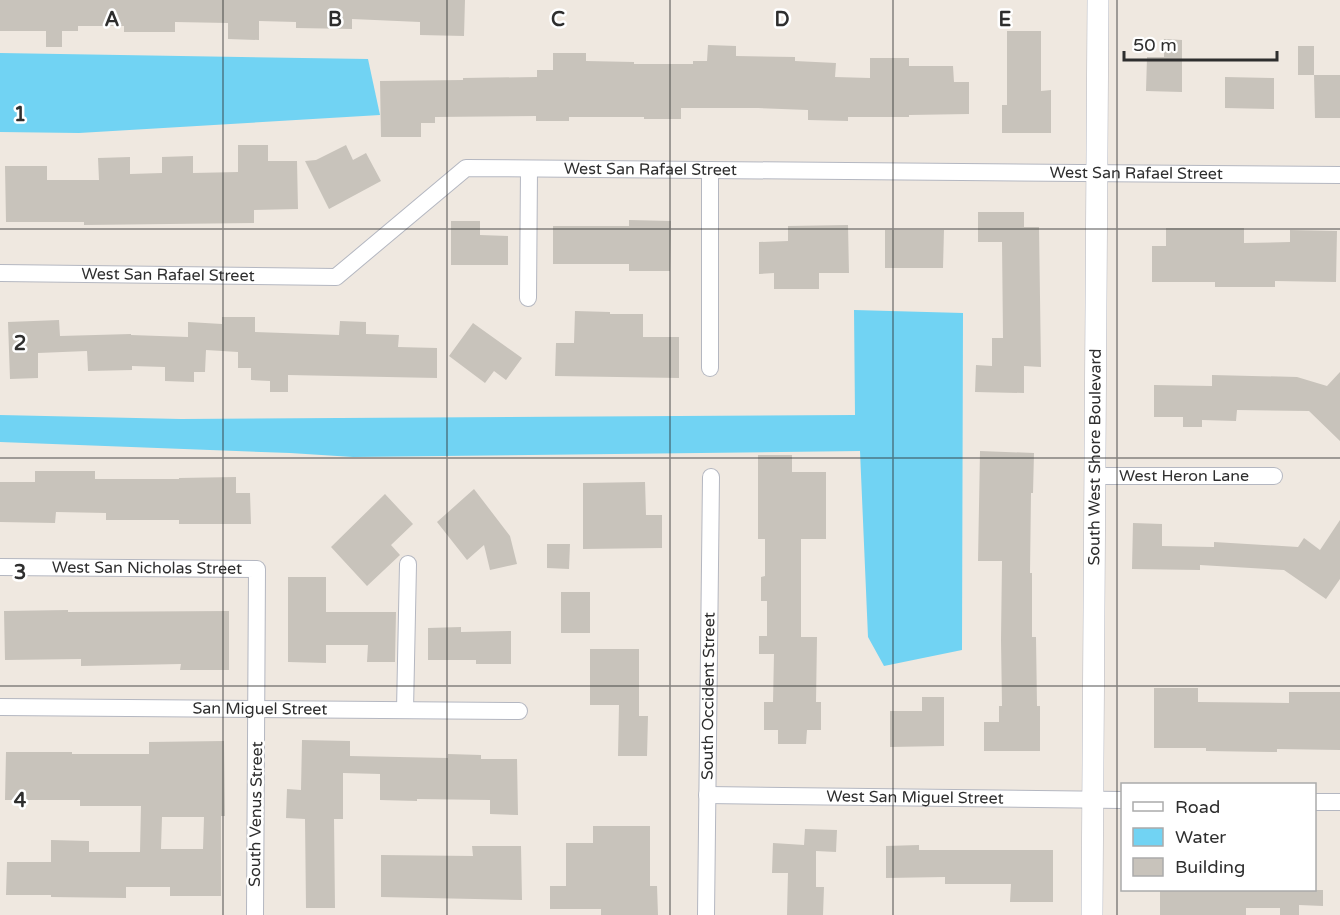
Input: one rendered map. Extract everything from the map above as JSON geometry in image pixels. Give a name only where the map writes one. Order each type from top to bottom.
[{"type":"street","name":"South West Shore Boulevard","points":[[1092,915],[1098,0]]},
{"type":"street","name":"West San Rafael Street","points":[[0,273],[336,277],[466,168],[1340,175]]},
{"type":"street","points":[[528,298],[529,170]]},
{"type":"street","points":[[710,171],[710,368]]},
{"type":"street","name":"West Heron Lane","points":[[1096,476],[1274,476]]},
{"type":"street","name":"South Occident Street","points":[[706,915],[711,477]]},
{"type":"street","points":[[405,710],[408,564]]},
{"type":"street","name":"West San Nicholas Street","points":[[0,567],[258,569]]},
{"type":"street","name":"South Venus Street","points":[[255,915],[258,569]]},
{"type":"street","name":"San Miguel Street","points":[[0,707],[519,711]]},
{"type":"street","name":"West San Miguel Street","points":[[707,795],[1121,800]]},
{"type":"street","points":[[1316,802],[1340,802]]},
{"type":"water","points":[[0,53],[368,59],[380,115],[79,133],[0,132]]},
{"type":"water","points":[[854,310],[963,313],[962,650],[884,666],[868,637],[860,451],[353,457],[0,442],[0,415],[181,419],[855,415]]},
{"type":"building","points":[[0,0],[465,0],[464,36],[420,35],[420,22],[352,19],[352,29],[296,28],[296,22],[259,21],[259,40],[228,39],[228,23],[175,22],[175,32],[124,32],[124,26],[78,26],[78,31],[62,31],[62,47],[46,47],[46,31],[0,31]]},
{"type":"building","points":[[1007,31],[1041,31],[1041,91],[1051,90],[1051,133],[1002,133],[1002,105],[1007,105]]},
{"type":"building","points":[[1164,39],[1182,40],[1182,92],[1146,91],[1147,57],[1164,57]]},
{"type":"building","points":[[708,45],[736,46],[736,56],[795,57],[795,61],[836,63],[835,77],[870,78],[870,58],[909,58],[909,66],[953,66],[954,82],[969,82],[969,114],[848,117],[848,121],[808,120],[808,110],[681,108],[681,119],[569,117],[569,121],[536,121],[536,116],[435,117],[435,123],[421,123],[421,137],[381,137],[380,81],[537,77],[537,70],[553,70],[553,53],[586,53],[586,61],[693,64],[693,61],[707,61]]},
{"type":"building","points":[[1298,46],[1314,46],[1314,75],[1298,75]]},
{"type":"building","points":[[1314,75],[1340,75],[1340,118],[1315,118]]},
{"type":"building","points":[[1225,77],[1274,78],[1274,109],[1225,108]]},
{"type":"building","points":[[238,145],[268,145],[268,161],[297,161],[298,209],[254,210],[254,223],[84,225],[84,222],[6,222],[5,166],[47,166],[47,180],[99,180],[98,158],[130,157],[130,174],[162,173],[162,157],[193,156],[193,173],[238,172]]},
{"type":"building","points":[[346,145],[353,160],[366,153],[381,181],[329,209],[305,161],[316,160]]},
{"type":"building","points":[[978,212],[1024,212],[1024,227],[1039,227],[1041,367],[1024,366],[1024,393],[975,392],[976,365],[992,366],[992,338],[1003,338],[1002,242],[978,242]]},
{"type":"building","points":[[629,220],[671,221],[670,271],[629,271],[629,264],[553,264],[553,226],[629,226]]},
{"type":"building","points":[[451,221],[480,221],[480,235],[508,236],[508,265],[451,265]]},
{"type":"building","points":[[848,225],[849,273],[819,273],[819,289],[774,289],[774,273],[759,274],[759,242],[788,241],[788,226]]},
{"type":"building","points":[[1166,228],[1244,228],[1244,243],[1290,242],[1290,230],[1337,231],[1336,282],[1275,281],[1275,287],[1215,287],[1215,282],[1152,282],[1152,246],[1166,246]]},
{"type":"building","points":[[885,230],[944,230],[943,268],[885,268]]},
{"type":"building","points":[[575,311],[643,314],[643,337],[679,337],[679,378],[555,376],[556,343],[574,343]]},
{"type":"building","points":[[222,317],[255,317],[255,332],[339,335],[340,321],[366,322],[366,334],[399,335],[398,347],[437,348],[437,378],[288,375],[288,392],[270,392],[270,381],[251,380],[251,368],[238,368],[238,352],[206,350],[205,372],[194,372],[194,382],[165,381],[165,367],[132,366],[132,370],[88,371],[87,351],[38,353],[38,378],[10,379],[8,322],[59,320],[60,336],[131,334],[188,337],[188,322],[222,324]]},
{"type":"building","points":[[473,323],[522,358],[506,380],[494,371],[485,383],[449,356]]},
{"type":"building","points":[[1340,372],[1340,441],[1309,411],[1237,410],[1236,421],[1202,420],[1202,427],[1183,427],[1183,417],[1154,417],[1154,385],[1212,386],[1212,375],[1297,377],[1327,386]]},
{"type":"building","points":[[980,451],[1034,453],[1030,573],[1032,573],[1032,637],[1036,637],[1037,706],[1040,706],[1040,751],[984,751],[984,722],[999,722],[999,706],[1002,706],[1002,561],[978,561]]},
{"type":"building","points":[[758,455],[792,455],[792,472],[826,472],[826,539],[801,539],[801,637],[817,637],[816,702],[821,702],[821,730],[807,730],[806,744],[778,744],[778,730],[764,730],[764,702],[773,702],[774,654],[759,654],[759,636],[767,636],[767,601],[761,601],[761,577],[765,576],[765,539],[758,539]]},
{"type":"building","points":[[35,471],[95,471],[95,479],[236,477],[236,493],[250,493],[251,524],[179,524],[179,520],[106,520],[106,513],[56,512],[55,523],[0,522],[0,482],[35,482]]},
{"type":"building","points":[[645,482],[646,515],[662,515],[662,548],[583,549],[583,483]]},
{"type":"building","points":[[474,489],[510,536],[517,564],[490,570],[484,545],[467,560],[437,522]]},
{"type":"building","points":[[385,494],[413,524],[391,545],[400,555],[367,586],[331,547]]},
{"type":"building","points":[[1340,520],[1340,579],[1326,599],[1284,570],[1200,565],[1200,570],[1132,569],[1133,523],[1162,524],[1162,546],[1214,547],[1214,542],[1298,547],[1304,538],[1320,550]]},
{"type":"building","points":[[547,544],[570,544],[569,569],[547,568]]},
{"type":"building","points":[[288,577],[326,577],[326,612],[396,612],[395,662],[367,662],[368,645],[326,645],[326,663],[288,662]]},
{"type":"building","points":[[561,592],[590,592],[590,633],[561,633]]},
{"type":"building","points":[[68,610],[68,612],[229,611],[229,670],[180,670],[181,664],[81,666],[81,659],[5,660],[4,611]]},
{"type":"building","points":[[461,627],[461,632],[511,631],[511,664],[476,664],[476,660],[428,660],[428,628]]},
{"type":"building","points":[[590,649],[639,649],[639,716],[648,716],[647,756],[618,756],[619,705],[590,705]]},
{"type":"building","points":[[1154,688],[1198,688],[1198,702],[1289,703],[1289,692],[1340,692],[1340,750],[1277,749],[1277,752],[1154,748]]},
{"type":"building","points":[[922,697],[944,697],[944,746],[890,747],[890,711],[922,711]]},
{"type":"building","points":[[302,740],[350,741],[350,756],[448,758],[448,754],[481,755],[481,759],[517,759],[518,815],[490,814],[490,800],[380,800],[380,774],[343,773],[343,819],[334,819],[335,908],[306,908],[305,819],[286,818],[287,789],[301,790]]},
{"type":"building","points":[[224,741],[225,816],[221,816],[221,896],[170,896],[170,887],[126,887],[126,898],[6,895],[7,862],[51,862],[51,840],[89,841],[89,852],[140,852],[141,806],[80,806],[80,800],[5,800],[6,752],[149,754],[149,742]],"holes":[[[162,817],[204,817],[203,849],[161,849]]]},
{"type":"building","points":[[593,826],[650,826],[650,886],[657,886],[658,915],[601,915],[601,909],[550,909],[550,886],[566,886],[566,843],[593,843]]},
{"type":"building","points":[[805,829],[837,830],[836,852],[816,851],[816,887],[824,887],[823,915],[787,915],[788,873],[772,873],[773,843],[804,845]]},
{"type":"building","points":[[919,845],[919,850],[1053,850],[1053,902],[1010,902],[1011,884],[945,884],[945,877],[886,878],[886,846]]},
{"type":"building","points":[[472,846],[521,846],[522,900],[381,897],[381,855],[473,856]]},
{"type":"building","points":[[1323,890],[1323,906],[1299,905],[1299,915],[1280,915],[1280,908],[1246,908],[1246,915],[1160,915],[1160,891]]}]
